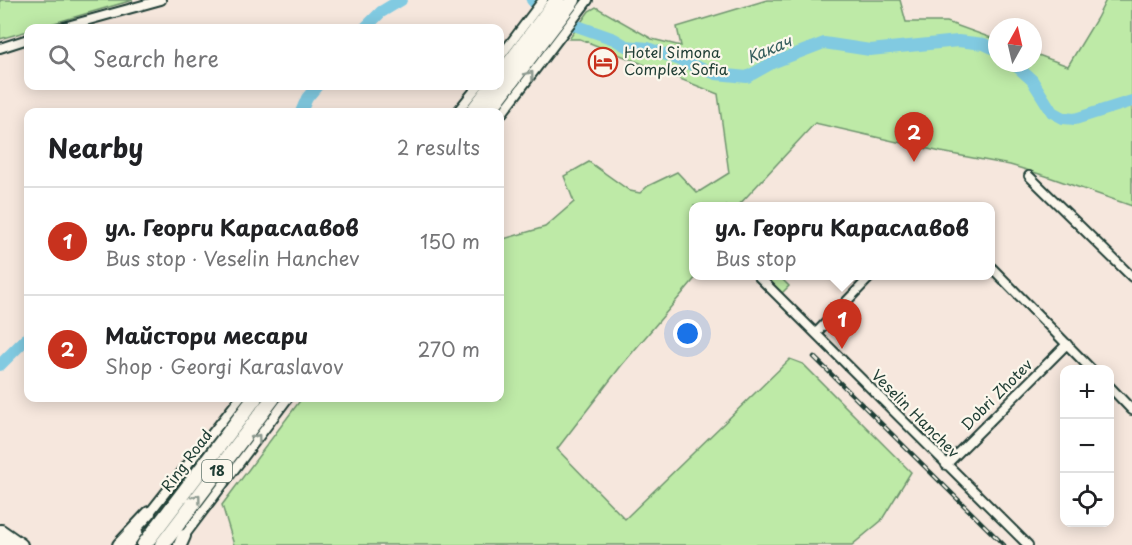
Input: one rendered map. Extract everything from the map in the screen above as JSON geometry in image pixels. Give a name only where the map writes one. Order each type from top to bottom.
[{"type":"highway","points":[[504,88],[545,26],[557,0]]},
{"type":"highway","points":[[504,72],[545,26],[576,3]]},
{"type":"highway","points":[[475,108],[489,90]]},
{"type":"highway","points":[[491,108],[503,90]]},
{"type":"highway","name":"Ring Road","points":[[144,545],[252,402]]},
{"type":"highway","name":"Ring Road","points":[[162,545],[270,402]]},
{"type":"main road","points":[[119,545],[149,513]]},
{"type":"main road","points":[[0,531],[14,545]]},
{"type":"main road","points":[[0,531],[21,545]]},
{"type":"main road","points":[[0,541],[5,545]]},
{"type":"street","points":[[74,24],[161,0]]},
{"type":"street","points":[[504,108],[545,26],[543,0]]},
{"type":"street","points":[[576,3],[588,0]]},
{"type":"street","points":[[504,54],[545,26]]},
{"type":"street","points":[[0,48],[24,40]]},
{"type":"street","points":[[460,108],[475,90]]},
{"type":"street","points":[[1029,176],[1132,277]]},
{"type":"street","points":[[995,271],[1088,365]]},
{"type":"street","name":"Veselin Hanchev","points":[[762,280],[1028,545]]},
{"type":"street","points":[[816,333],[867,280]]},
{"type":"street","name":"Dobri Zhotev","points":[[946,465],[1067,344]]},
{"type":"street","points":[[1114,391],[1132,410]]},
{"type":"street","points":[[129,545],[149,513],[237,402]]},
{"type":"street","points":[[180,542],[285,402]]},
{"type":"green space","points":[[0,0],[133,0],[51,24],[24,24],[24,32],[0,39]]},
{"type":"green space","points":[[767,0],[900,0],[906,22],[947,22],[988,37],[988,72],[1042,72],[1042,56],[1068,66],[1106,0],[1132,0],[1132,206],[1010,165],[941,152],[815,123],[742,202],[689,202],[689,280],[694,280],[621,366],[557,449],[625,519],[790,359],[803,364],[911,472],[881,521],[852,545],[234,545],[222,505],[299,402],[504,402],[504,239],[545,227],[574,202],[564,176],[589,162],[630,191],[640,193],[648,186],[677,172],[697,193],[729,173],[718,94],[580,39],[569,39],[589,11],[596,7],[652,39],[681,46],[677,27]]},
{"type":"green space","points":[[767,280],[783,280],[789,286],[782,293]]},
{"type":"waterway","name":"Какач","points":[[369,24],[381,12],[401,0]]},
{"type":"waterway","name":"Какач","points":[[532,0],[546,15],[614,39],[626,46],[648,48],[716,74],[747,77],[772,63],[824,43],[870,50],[958,41],[988,46]]},
{"type":"waterway","name":"Какач","points":[[1023,72],[1032,80],[1052,112],[1063,118],[1075,119],[1132,101]]},
{"type":"waterway","name":"Какач","points":[[303,108],[314,90]]},
{"type":"waterway","name":"Какач","points":[[0,365],[24,341]]},
{"type":"railway","points":[[814,357],[1004,545]]},
{"type":"place","name":"Hotel Simona Complex Sofia","points":[[603,62]]},
{"type":"place","name":"Майстори месари","points":[[914,162]]},
{"type":"place","name":"ул. Георги Караславов","points":[[842,349]]}]
